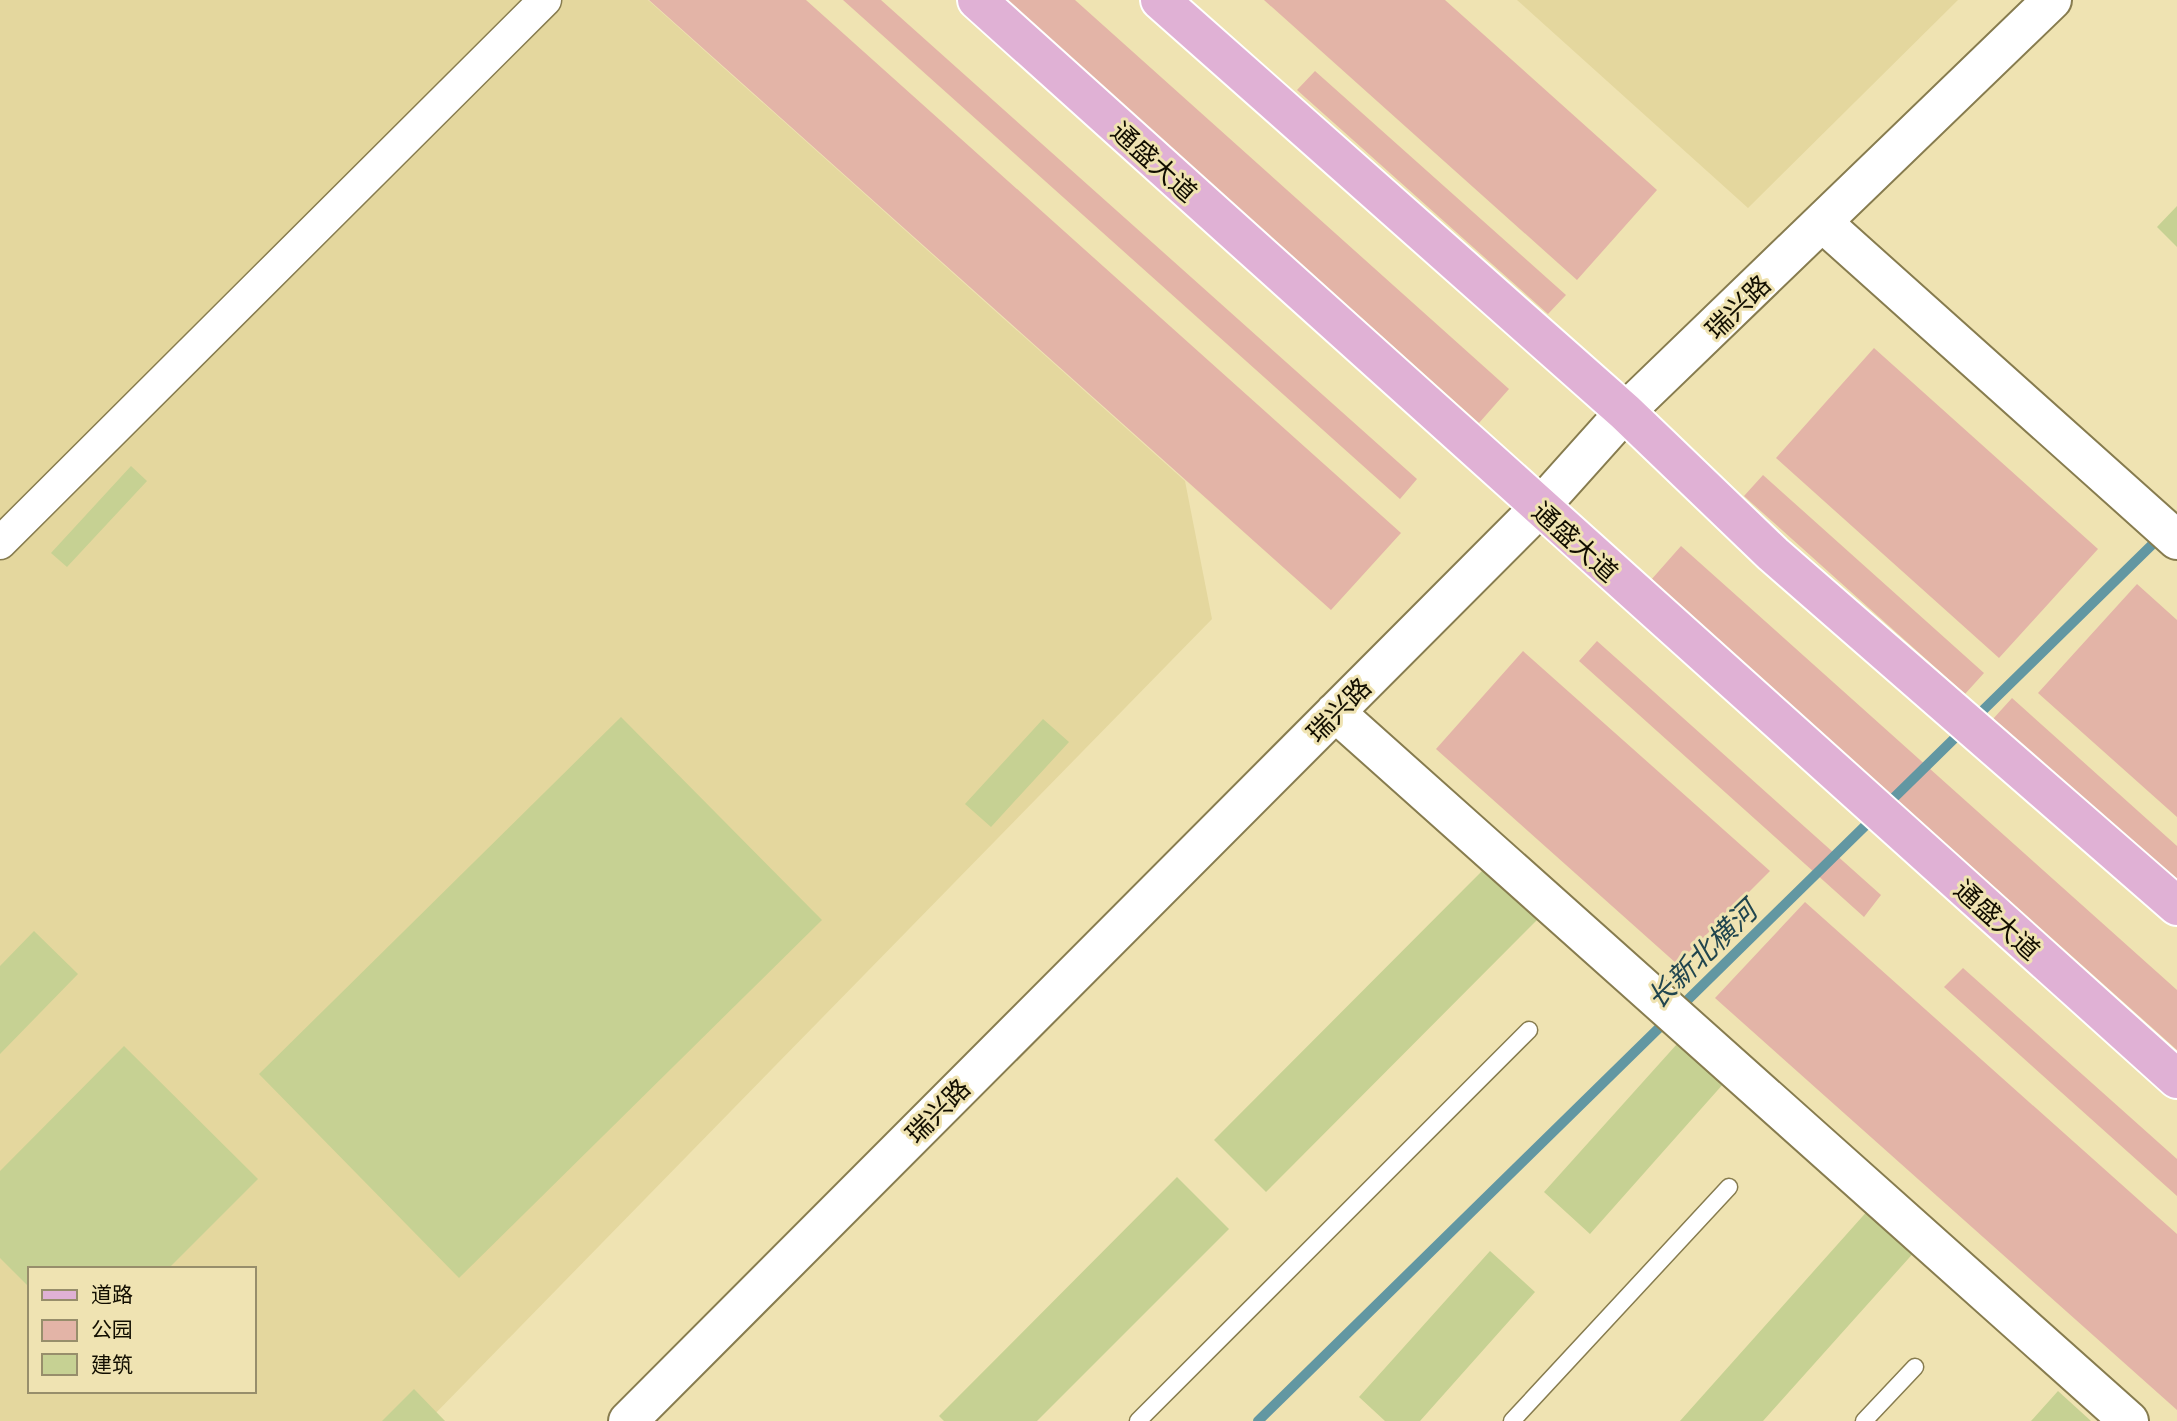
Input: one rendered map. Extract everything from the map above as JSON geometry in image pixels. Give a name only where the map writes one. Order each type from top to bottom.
[{"type":"main road","name":"通盛大道","points":[[977,0],[2177,1079]]},
{"type":"main road","points":[[1160,0],[1625,412],[1773,554],[2177,906]]},
{"type":"street","points":[[0,542],[545,0]]},
{"type":"street","name":"瑞兴路","points":[[628,1421],[1539,508],[1625,412],[2052,0]]},
{"type":"street","points":[[1823,223],[2177,540]]},
{"type":"street","points":[[1335,712],[2129,1421]]},
{"type":"lane","points":[[1138,1421],[1530,1030]]},
{"type":"lane","points":[[1511,1421],[1730,1187]]},
{"type":"lane","points":[[1864,1421],[1915,1367]]},
{"type":"shaded area","points":[[0,0],[648,0],[1185,481],[1212,619],[428,1421],[0,1421]]},
{"type":"shaded area","points":[[1517,0],[1958,0],[1748,208]]},
{"type":"green space","points":[[649,0],[806,0],[1401,533],[1331,610]]},
{"type":"green space","points":[[843,0],[881,0],[1417,479],[1400,499]]},
{"type":"green space","points":[[1006,0],[1075,0],[1509,389],[1479,423]]},
{"type":"green space","points":[[1264,0],[1445,0],[1657,190],[1577,280]]},
{"type":"green space","points":[[1315,71],[1566,295],[1548,314],[1297,90]]},
{"type":"green space","points":[[1874,348],[2098,549],[1999,658],[1776,458]]},
{"type":"green space","points":[[1763,475],[1984,673],[1965,694],[1744,496]]},
{"type":"green space","points":[[1681,546],[2177,990],[2177,1050],[1651,580]]},
{"type":"green space","points":[[2137,584],[2177,620],[2177,817],[2038,693]]},
{"type":"green space","points":[[1597,641],[1881,895],[1864,917],[1579,661]]},
{"type":"green space","points":[[1523,651],[1770,871],[1677,964],[1436,749]]},
{"type":"green space","points":[[2012,698],[2177,846],[2177,883],[1993,719]]},
{"type":"green space","points":[[1805,902],[2177,1234],[2177,1410],[1715,998]]},
{"type":"green space","points":[[1963,968],[2177,1159],[2177,1196],[1944,987]]},
{"type":"building","points":[[2177,206],[2177,247],[2157,227]]},
{"type":"building","points":[[131,466],[147,481],[67,567],[51,553]]},
{"type":"building","points":[[621,717],[822,920],[459,1278],[259,1074]]},
{"type":"building","points":[[1043,719],[1069,742],[991,827],[965,804]]},
{"type":"building","points":[[1488,865],[1540,917],[1266,1192],[1214,1140]]},
{"type":"building","points":[[34,931],[78,974],[0,1054],[0,966]]},
{"type":"building","points":[[1686,1034],[1732,1074],[1590,1234],[1544,1192]]},
{"type":"building","points":[[124,1046],[258,1179],[170,1267],[28,1267],[28,1286],[0,1258],[0,1171]]},
{"type":"building","points":[[1177,1177],[1229,1229],[1037,1421],[944,1421],[939,1416]]},
{"type":"building","points":[[1870,1208],[1917,1249],[1763,1421],[1680,1421]]},
{"type":"building","points":[[1490,1251],[1535,1292],[1420,1421],[1385,1421],[1359,1397]]},
{"type":"building","points":[[414,1389],[445,1421],[382,1421]]},
{"type":"building","points":[[2058,1391],[2091,1421],[2031,1421]]},
{"type":"waterway","name":"长新北横河","points":[[1974,719],[2163,534]]},
{"type":"waterway","name":"长新北横河","points":[[1258,1421],[1963,730]]}]
